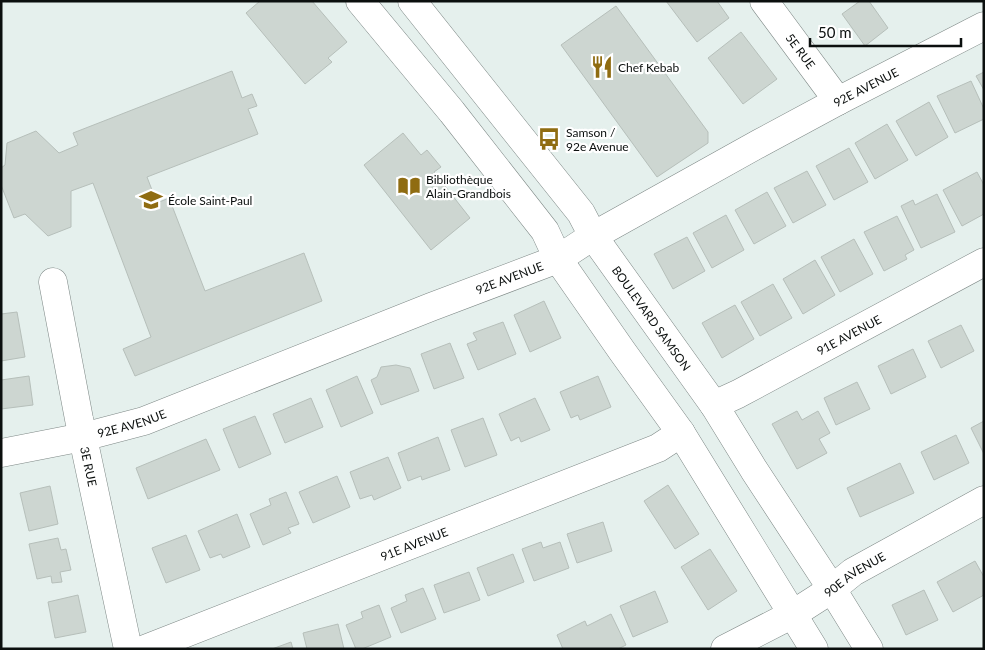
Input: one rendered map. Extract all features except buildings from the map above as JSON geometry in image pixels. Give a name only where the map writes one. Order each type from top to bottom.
[{"type":"street","points":[[360,1],[452,112],[545,231],[558,259],[681,433],[814,649]]},
{"type":"street","name":"BOULEVARD SAMSON","points":[[412,1],[581,213],[593,236],[714,405],[869,649]]},
{"type":"street","name":"5E RUE","points":[[764,1],[838,102]]},
{"type":"street","name":"92E AVENUE","points":[[1,453],[83,437],[144,421],[431,307],[558,259],[593,236],[838,102],[984,26]]},
{"type":"street","name":"91E AVENUE","points":[[714,405],[738,394],[984,262]]},
{"type":"street","name":"3E RUE","points":[[53,282],[67,359],[128,649]]},
{"type":"street","name":"91E AVENUE","points":[[145,649],[658,448],[681,433]]},
{"type":"street","name":"90E AVENUE","points":[[725,649],[793,614],[832,589],[853,572],[984,500]]},
{"type":"place","name":"Chef Kebab","points":[[602,67]]},
{"type":"place","name":"Samson / 92e Avenue","points":[[549,139]]},
{"type":"place","name":"Bibliothèque Alain-Grandbois","points":[[409,186]]},
{"type":"place","name":"École Saint-Paul","points":[[151,200]]}]
